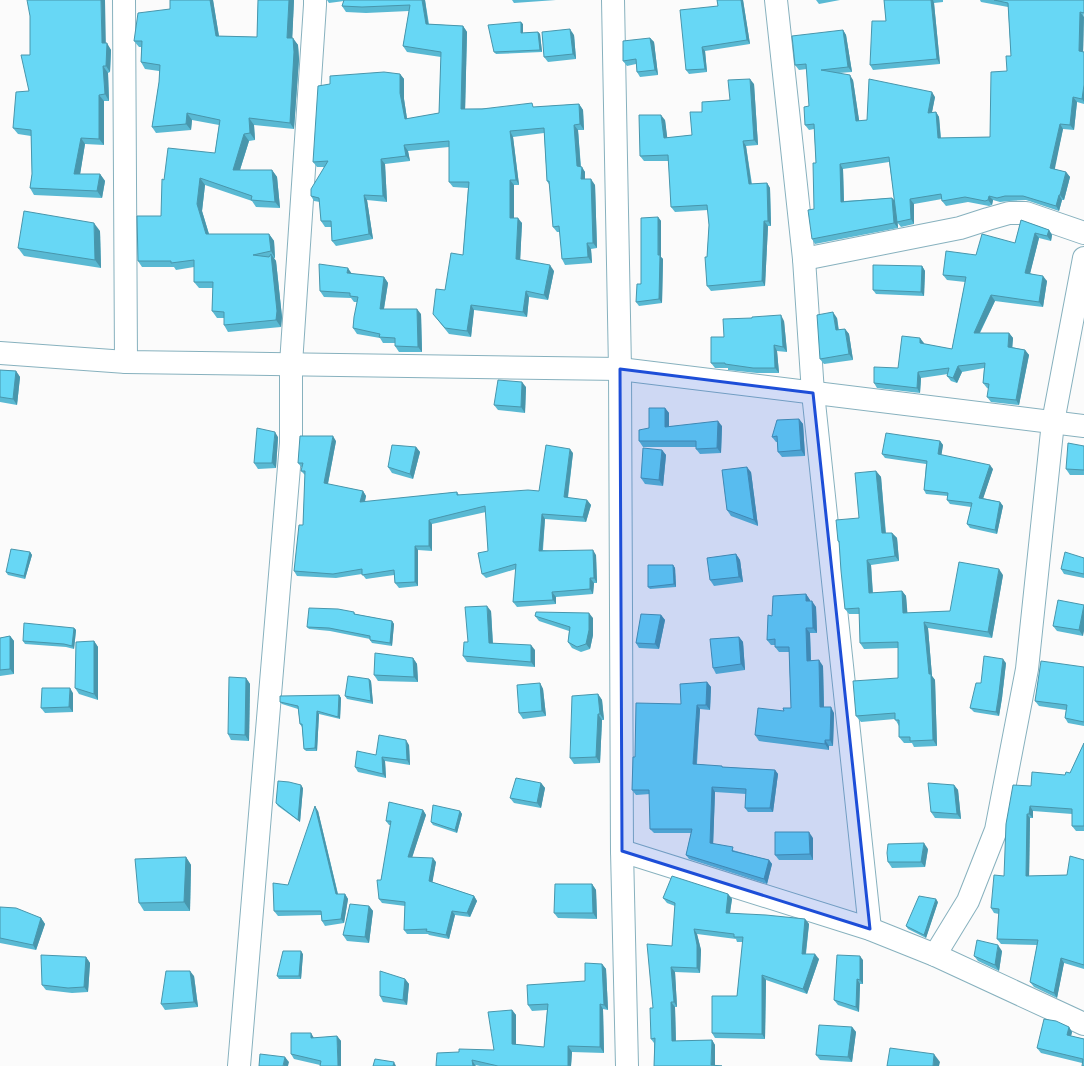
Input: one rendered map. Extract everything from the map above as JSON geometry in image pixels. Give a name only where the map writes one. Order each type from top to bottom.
[{"type":"street","points":[[124,0],[126,362]]},
{"type":"street","points":[[239,1066],[291,443],[291,364],[315,5],[314,0]]},
{"type":"street","points":[[613,0],[620,369],[622,851],[627,1066]]},
{"type":"street","points":[[776,0],[804,259],[813,393],[870,929]]},
{"type":"street","points":[[804,259],[960,228],[1009,214],[1026,214],[1084,233]]},
{"type":"street","points":[[935,955],[968,901],[996,830],[1027,669],[1053,422],[1084,258]]},
{"type":"street","points":[[0,353],[126,362],[620,369],[1084,426]]},
{"type":"street","points":[[622,851],[870,929],[935,955],[1084,1024]]},
{"type":"highlighted area","points":[[620,369],[813,393],[870,929],[622,851]]},
{"type":"building","points":[[27,0],[101,0],[102,43],[107,43],[106,66],[103,66],[105,94],[99,95],[99,139],[81,138],[74,174],[100,174],[97,191],[30,188],[32,174],[31,130],[13,128],[16,92],[29,91],[21,55],[30,55],[30,16]]},
{"type":"building","points":[[170,0],[210,0],[216,36],[257,37],[258,0],[289,0],[287,38],[293,38],[294,52],[290,123],[249,118],[250,133],[244,134],[233,170],[272,170],[275,202],[251,200],[252,196],[200,178],[197,204],[206,234],[269,234],[271,251],[253,255],[269,257],[271,254],[277,311],[276,320],[224,325],[224,312],[212,311],[213,282],[194,282],[194,260],[171,263],[171,261],[138,261],[137,216],[161,216],[162,179],[164,180],[168,148],[215,153],[220,120],[187,113],[186,124],[152,127],[160,65],[141,62],[142,41],[134,41],[138,13],[170,9]]},
{"type":"building","points":[[344,0],[422,0],[426,24],[463,26],[461,109],[482,109],[532,103],[533,107],[579,104],[580,124],[574,125],[577,166],[582,167],[581,179],[591,179],[593,243],[587,243],[588,257],[562,259],[559,226],[553,227],[549,181],[547,181],[544,128],[510,131],[516,180],[510,180],[510,218],[518,218],[516,259],[550,265],[544,295],[526,291],[523,312],[471,305],[467,331],[445,328],[433,314],[436,289],[445,290],[451,253],[463,255],[469,182],[449,182],[449,141],[404,145],[406,156],[381,159],[383,196],[364,195],[369,234],[332,241],[331,221],[321,221],[319,198],[311,196],[311,189],[328,161],[313,162],[318,86],[330,84],[330,76],[384,72],[400,74],[400,93],[405,119],[439,113],[441,52],[403,46],[410,5],[362,7],[342,6]]},
{"type":"building","points":[[717,0],[741,0],[747,40],[702,47],[705,69],[686,70],[680,10],[718,6]]},
{"type":"building","points":[[884,0],[931,0],[937,59],[870,65],[872,21],[886,21]]},
{"type":"building","points":[[994,0],[1084,0],[1084,13],[1080,12],[1079,51],[1084,52],[1084,85],[1082,99],[1073,97],[1070,125],[1060,124],[1050,168],[1066,172],[1056,206],[1023,196],[1005,196],[997,198],[989,196],[988,200],[985,201],[965,197],[942,201],[941,194],[910,199],[911,219],[897,222],[889,157],[840,164],[841,202],[892,198],[894,223],[812,239],[808,210],[814,209],[813,163],[816,163],[814,124],[805,125],[804,107],[809,106],[806,64],[795,65],[792,36],[843,30],[848,67],[821,70],[850,75],[856,121],[867,120],[869,79],[932,92],[928,113],[936,112],[938,138],[990,137],[991,72],[1007,71],[1006,56],[1011,56],[1008,3]]},
{"type":"building","points":[[521,22],[521,33],[538,32],[540,50],[494,52],[488,25]]},
{"type":"building","points":[[570,29],[573,54],[544,57],[542,32]]},
{"type":"building","points":[[650,38],[655,70],[637,72],[636,59],[623,61],[623,41]]},
{"type":"building","points":[[750,79],[754,140],[743,141],[749,184],[767,183],[768,221],[764,221],[762,281],[707,286],[705,257],[707,257],[709,225],[707,205],[671,207],[668,155],[640,156],[639,115],[661,115],[664,138],[692,135],[690,112],[702,112],[702,102],[730,100],[728,80]]},
{"type":"building","points":[[24,211],[94,223],[95,260],[18,248]]},
{"type":"building","points":[[658,217],[658,255],[660,255],[659,299],[636,302],[637,284],[641,284],[641,218]]},
{"type":"building","points":[[1021,220],[1049,230],[1047,236],[1035,233],[1025,273],[1043,276],[1039,302],[991,295],[974,333],[1009,333],[1008,347],[1025,350],[1016,400],[987,397],[989,384],[983,383],[985,363],[958,366],[953,378],[947,376],[949,368],[918,372],[917,388],[874,383],[874,367],[898,368],[902,336],[920,338],[920,343],[952,349],[966,277],[943,275],[946,251],[976,255],[982,234],[1015,243]]},
{"type":"building","points":[[319,264],[348,268],[347,273],[384,277],[380,309],[417,309],[418,347],[395,346],[395,338],[379,337],[380,334],[353,328],[358,297],[350,296],[350,293],[320,291]]},
{"type":"building","points":[[873,265],[922,266],[921,292],[873,290]]},
{"type":"building","points":[[833,312],[836,330],[845,329],[849,354],[820,359],[817,315]]},
{"type":"building","points":[[781,315],[783,347],[774,345],[775,368],[753,368],[725,363],[711,363],[711,337],[724,337],[723,319]]},
{"type":"building","points":[[0,370],[16,371],[13,399],[0,397]]},
{"type":"building","points":[[498,380],[522,382],[521,407],[494,405]]},
{"type":"building","points":[[649,408],[665,408],[665,427],[718,421],[717,448],[696,449],[696,441],[639,441],[639,430],[649,428]]},
{"type":"building","points":[[799,419],[801,450],[778,452],[777,436],[772,437],[777,420]]},
{"type":"building","points":[[257,428],[275,432],[272,463],[254,463]]},
{"type":"building","points":[[886,433],[940,441],[938,454],[990,465],[979,498],[1000,502],[995,530],[967,524],[972,503],[947,500],[948,493],[924,490],[927,461],[882,454]]},
{"type":"building","points":[[300,436],[333,436],[324,483],[363,491],[360,502],[457,492],[457,495],[528,490],[539,491],[546,445],[570,449],[564,497],[587,500],[583,517],[542,514],[539,551],[593,550],[594,578],[590,578],[590,589],[552,592],[553,600],[513,602],[516,564],[482,574],[478,553],[488,551],[485,506],[429,520],[429,546],[415,546],[415,582],[395,583],[394,570],[362,575],[362,569],[333,574],[294,571],[299,525],[303,525],[305,471],[301,471],[303,463],[298,463]]},
{"type":"building","points":[[1068,443],[1084,446],[1084,470],[1066,469]]},
{"type":"building","points":[[392,445],[416,447],[410,474],[388,467]]},
{"type":"building","points":[[643,448],[662,450],[659,480],[641,478]]},
{"type":"building","points":[[747,467],[754,520],[727,510],[722,470]]},
{"type":"building","points":[[876,471],[882,533],[892,533],[895,556],[867,560],[869,593],[902,591],[903,613],[950,611],[959,562],[999,569],[988,632],[924,622],[929,674],[931,674],[933,740],[910,741],[910,737],[899,737],[899,720],[895,720],[895,713],[856,716],[853,681],[898,678],[898,642],[860,643],[859,608],[845,609],[836,520],[859,518],[855,473]]},
{"type":"building","points":[[11,549],[30,552],[24,576],[6,572]]},
{"type":"building","points":[[1065,552],[1084,558],[1084,574],[1061,569]]},
{"type":"building","points":[[736,554],[739,577],[710,580],[707,558]]},
{"type":"building","points":[[648,565],[673,565],[674,584],[648,587]]},
{"type":"building","points":[[806,594],[806,601],[812,601],[813,628],[806,628],[807,661],[819,660],[820,707],[831,707],[830,740],[825,740],[825,744],[755,735],[758,708],[784,711],[783,708],[791,708],[789,647],[775,647],[775,639],[767,640],[768,615],[772,616],[773,596]]},
{"type":"building","points":[[1058,600],[1084,605],[1079,630],[1053,626]]},
{"type":"building","points":[[487,606],[489,643],[531,645],[531,662],[463,656],[464,642],[468,642],[465,607]]},
{"type":"building","points":[[309,608],[338,609],[354,612],[354,614],[392,621],[390,643],[370,640],[370,636],[329,628],[307,627]]},
{"type":"building","points":[[536,612],[589,613],[589,630],[586,644],[577,647],[568,642],[570,627],[535,616]]},
{"type":"building","points":[[641,614],[661,615],[655,644],[636,643]]},
{"type":"building","points":[[24,623],[74,628],[72,646],[23,641]]},
{"type":"building","points":[[10,636],[10,669],[0,670],[0,638]]},
{"type":"building","points":[[739,637],[741,664],[713,668],[710,639]]},
{"type":"building","points":[[94,641],[94,694],[75,688],[76,642]]},
{"type":"building","points":[[375,653],[413,658],[414,677],[374,675]]},
{"type":"building","points":[[984,656],[1003,659],[996,712],[970,708],[976,683],[981,683]]},
{"type":"building","points":[[1041,661],[1084,667],[1084,722],[1065,718],[1067,705],[1035,701]]},
{"type":"building","points":[[348,676],[369,679],[371,701],[345,696]]},
{"type":"building","points":[[229,677],[246,678],[245,735],[228,734]]},
{"type":"building","points":[[707,682],[706,705],[697,705],[693,764],[775,770],[770,808],[745,808],[746,789],[712,787],[710,843],[733,847],[732,851],[769,860],[764,879],[686,855],[692,829],[650,829],[649,790],[632,790],[633,757],[635,757],[636,703],[681,704],[680,684]]},
{"type":"building","points":[[540,683],[542,711],[519,713],[517,685]]},
{"type":"building","points":[[42,688],[70,688],[69,707],[41,708]]},
{"type":"building","points":[[598,694],[600,714],[598,714],[596,757],[570,758],[572,696]]},
{"type":"building","points":[[339,695],[338,717],[317,711],[315,748],[304,749],[302,724],[300,724],[298,706],[280,702],[280,696]]},
{"type":"building","points":[[379,735],[406,740],[407,760],[382,757],[383,774],[355,767],[357,751],[376,755]]},
{"type":"building","points":[[1084,743],[1084,826],[1072,826],[1072,809],[1030,806],[1029,814],[1027,814],[1026,876],[1067,875],[1070,856],[1084,860],[1084,965],[1061,958],[1054,993],[1030,982],[1038,940],[997,939],[999,909],[991,908],[994,875],[1004,876],[1006,824],[1013,785],[1031,786],[1032,772],[1065,775],[1066,772],[1070,773]]},
{"type":"building","points":[[516,778],[541,783],[537,803],[510,798]]},
{"type":"building","points":[[278,781],[301,785],[298,820],[276,803]]},
{"type":"building","points":[[928,783],[954,785],[957,814],[931,812]]},
{"type":"building","points":[[389,802],[423,810],[408,857],[433,858],[429,881],[474,896],[467,913],[452,911],[446,935],[426,931],[427,929],[404,930],[405,902],[379,899],[377,880],[381,880],[391,821],[386,821]]},
{"type":"building","points":[[433,805],[460,811],[455,830],[431,822]]},
{"type":"building","points":[[315,806],[336,894],[345,894],[341,919],[322,921],[321,911],[274,911],[273,883],[288,885]]},
{"type":"building","points":[[775,832],[809,832],[810,854],[775,855]]},
{"type":"building","points":[[924,843],[921,862],[888,862],[888,844]]},
{"type":"building","points":[[186,857],[184,902],[139,903],[135,859]]},
{"type":"building","points":[[672,876],[728,894],[726,913],[805,919],[802,954],[815,954],[803,989],[762,975],[762,1034],[712,1033],[712,996],[737,996],[743,937],[734,937],[734,934],[694,929],[697,945],[697,968],[671,967],[674,1002],[671,1002],[672,1041],[712,1040],[711,1065],[722,1066],[654,1066],[655,1038],[651,1039],[650,1008],[653,1008],[647,944],[672,946],[675,903],[663,898]]},
{"type":"building","points":[[555,884],[592,884],[593,913],[554,913]]},
{"type":"building","points":[[919,896],[936,899],[924,935],[906,926]]},
{"type":"building","points":[[350,904],[369,906],[365,937],[343,935]]},
{"type":"building","points":[[0,907],[16,908],[41,918],[33,945],[0,938]]},
{"type":"building","points":[[977,940],[998,945],[995,965],[974,956]]},
{"type":"building","points":[[283,951],[301,951],[299,976],[277,976]]},
{"type":"building","points":[[41,955],[86,957],[84,987],[68,988],[42,985]]},
{"type":"building","points":[[837,955],[860,956],[860,980],[857,979],[856,1007],[834,1000]]},
{"type":"building","points":[[585,963],[602,964],[604,1005],[600,1004],[600,1047],[568,1046],[568,1066],[498,1066],[472,1060],[473,1066],[436,1066],[437,1053],[459,1052],[459,1049],[494,1050],[488,1012],[512,1010],[512,1044],[544,1047],[548,1004],[528,1005],[527,985],[585,981]]},
{"type":"building","points":[[166,971],[190,971],[194,1002],[161,1004]]},
{"type":"building","points":[[380,971],[405,979],[403,1000],[380,996]]},
{"type":"building","points":[[1044,1019],[1056,1021],[1069,1027],[1067,1035],[1084,1039],[1084,1066],[1082,1066],[1083,1059],[1037,1048]]},
{"type":"building","points":[[819,1025],[852,1027],[848,1057],[816,1055]]},
{"type":"building","points":[[291,1033],[311,1033],[311,1038],[337,1036],[338,1066],[320,1066],[321,1061],[291,1054]]},
{"type":"building","points":[[890,1048],[934,1054],[933,1066],[887,1066]]},
{"type":"building","points":[[260,1054],[285,1057],[283,1066],[259,1066]]},
{"type":"building","points":[[375,1059],[394,1062],[393,1066],[373,1066]]}]
